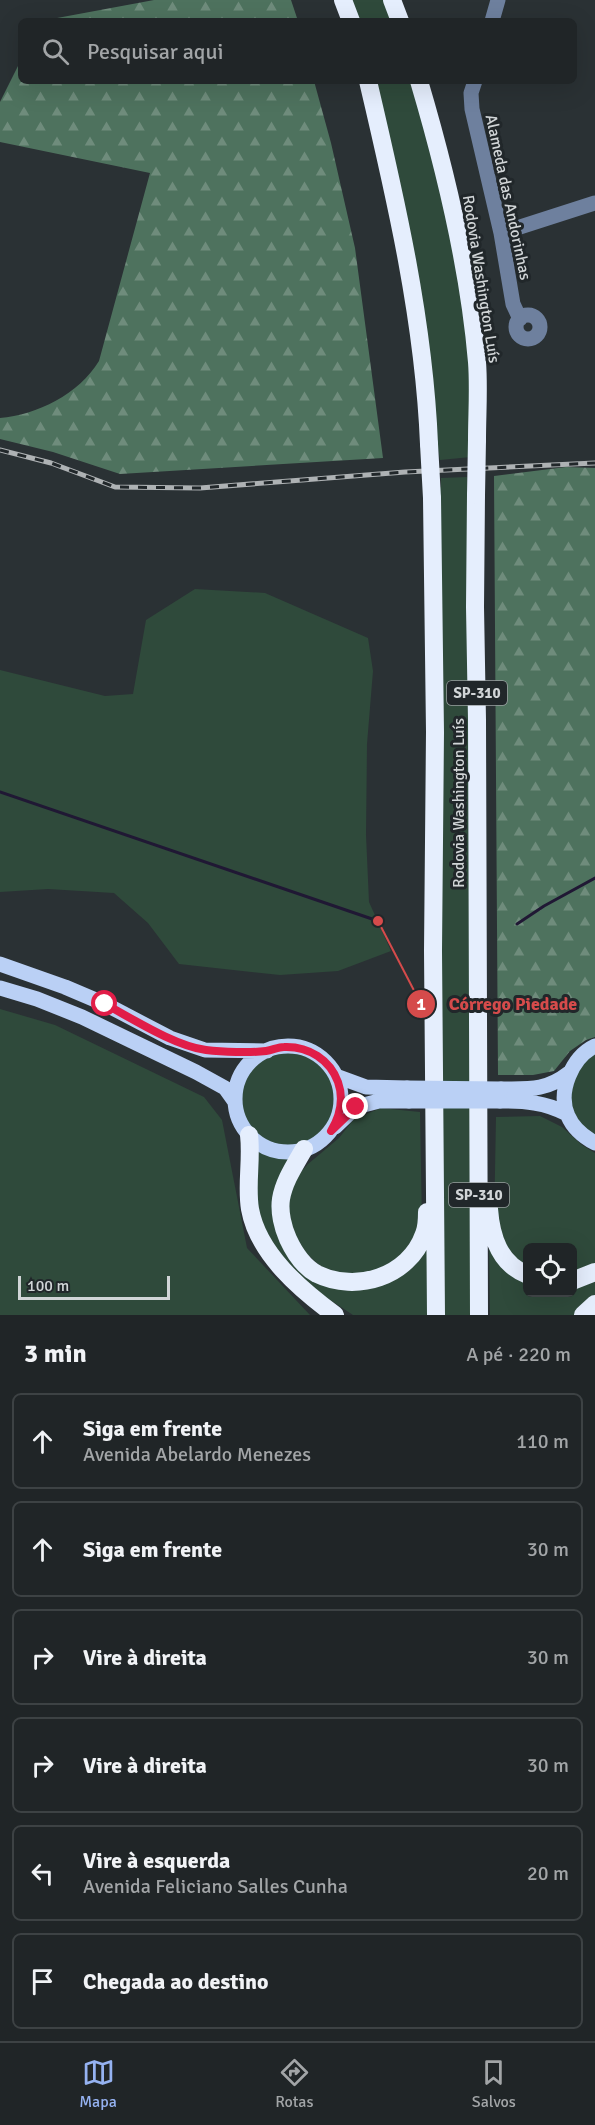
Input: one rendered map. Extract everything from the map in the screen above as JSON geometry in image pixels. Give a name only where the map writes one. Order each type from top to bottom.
[{"type":"highway","points":[[344,0],[350,18]]},
{"type":"highway","points":[[392,0],[399,18]]},
{"type":"highway","name":"Rodovia Washington Luís","points":[[369,84],[405,251],[428,397],[432,498],[435,732],[436,1315]]},
{"type":"highway","name":"Rodovia Washington Luís","points":[[420,84],[443,166],[464,271],[477,363],[475,607],[479,1315]]},
{"type":"highway","points":[[478,1076],[490,1226],[496,1245],[504,1258],[523,1273]]},
{"type":"highway","points":[[304,1149],[290,1174],[281,1200],[283,1227],[294,1254],[316,1273],[345,1282],[365,1283],[386,1274],[404,1264],[416,1251],[424,1234],[436,1078]]},
{"type":"highway","points":[[249,1135],[251,1150],[248,1189],[251,1211],[267,1250],[310,1296],[335,1315]]},
{"type":"highway","points":[[577,1279],[595,1272]]},
{"type":"highway","points":[[583,1315],[595,1304]]},
{"type":"main road","points":[[0,964],[65,987],[105,1004],[171,1038],[205,1050],[267,1051],[282,1047],[298,1047],[313,1053],[326,1063],[336,1076],[341,1098],[340,1110],[331,1131]]},
{"type":"main road","points":[[0,988],[37,999],[82,1017],[225,1088],[235,1102],[240,1120],[249,1135],[267,1148],[277,1151],[288,1153],[304,1149],[322,1140],[356,1107],[408,1095]]},
{"type":"main road","points":[[336,1076],[366,1087],[408,1095],[500,1095],[539,1089],[558,1082],[569,1073],[579,1058],[595,1046]]},
{"type":"main road","points":[[235,1102],[240,1077],[246,1066],[267,1051]]},
{"type":"main road","points":[[567,1114],[565,1089],[569,1073]]},
{"type":"main road","points":[[500,1095],[532,1101],[567,1114],[586,1138],[595,1143]]},
{"type":"street","points":[[493,18],[498,0]]},
{"type":"street","name":"Alameda das Andorinhas","points":[[474,84],[471,104],[501,233],[513,304],[520,319]]},
{"type":"street","points":[[501,233],[595,203]]},
{"type":"green space","points":[[154,0],[291,0],[297,18],[57,18]]},
{"type":"green space","points":[[351,0],[386,0],[393,18],[356,18]]},
{"type":"green space","points":[[18,66],[18,84],[315,84],[355,248],[383,458],[120,474],[53,452],[0,439],[0,418],[28,412],[56,401],[69,393],[91,373],[99,361],[150,173],[0,142],[0,102]]},
{"type":"green space","points":[[375,84],[415,84],[455,254],[471,367],[471,457],[440,460]]},
{"type":"green space","points":[[566,467],[595,468],[595,1037],[570,1051],[554,1071],[533,1075],[498,1075],[494,476]]},
{"type":"green space","points":[[467,477],[474,1315],[443,1315],[439,488],[441,478]]},
{"type":"green space","points":[[195,589],[265,593],[368,638],[373,671],[367,744],[366,835],[369,902],[391,951],[338,971],[280,975],[179,964],[148,923],[114,893],[48,889],[0,892],[0,670],[105,696],[133,694],[146,620]]},
{"type":"green space","points":[[0,1009],[55,1025],[204,1097],[222,1120],[247,1248],[310,1315],[0,1315]]},
{"type":"green space","points":[[288,1051],[306,1055],[322,1065],[332,1081],[336,1099],[332,1117],[322,1133],[306,1143],[288,1147],[270,1143],[254,1133],[244,1117],[240,1099],[244,1081],[254,1065],[270,1055]]},
{"type":"green space","points":[[595,1052],[595,1137],[581,1125],[573,1111],[570,1095],[580,1064]]},
{"type":"green space","points":[[381,1108],[420,1112],[422,1224],[400,1258],[364,1276],[343,1274],[320,1266],[299,1247],[290,1225],[288,1202],[297,1176],[308,1164],[339,1138],[354,1119]]},
{"type":"green space","points":[[540,1116],[562,1127],[595,1153],[595,1266],[577,1273],[577,1243],[523,1243],[523,1266],[507,1255],[494,1225],[496,1117]]},
{"type":"green space","points":[[256,1144],[277,1154],[296,1154],[286,1173],[293,1256],[366,1286],[429,1237],[429,1315],[353,1315],[312,1288],[286,1267],[253,1211]]},
{"type":"green space","points":[[489,1243],[523,1275],[523,1297],[577,1297],[577,1283],[595,1276],[595,1300],[577,1315],[490,1315]]},
{"type":"waterway","points":[[0,792],[378,921]]},
{"type":"waterway","points":[[517,924],[595,878]]},
{"type":"railway","points":[[0,450],[51,463],[115,487],[200,488],[405,472],[595,463]]},
{"type":"place","name":"Córrego Piedade","points":[[378,921]]},
{"type":"route","points":[[105,1004],[171,1038],[205,1050],[267,1051],[282,1047],[298,1047],[313,1053],[326,1063],[336,1076],[340,1087],[340,1110],[331,1131],[356,1107]]}]
